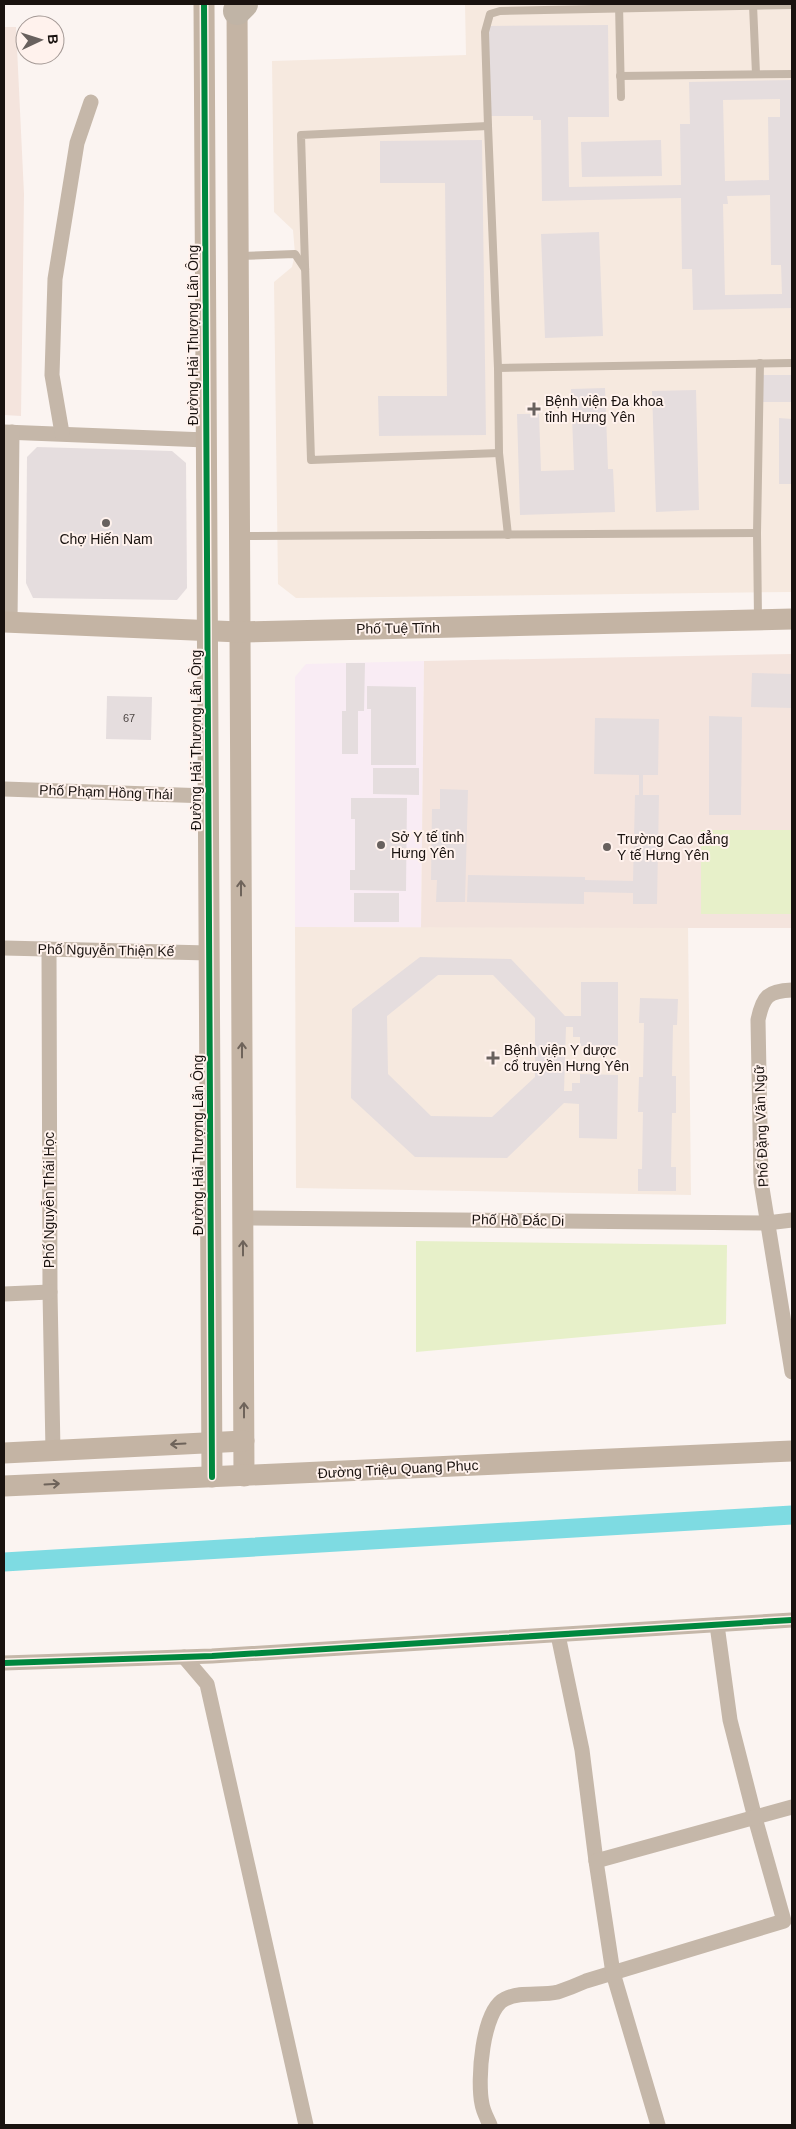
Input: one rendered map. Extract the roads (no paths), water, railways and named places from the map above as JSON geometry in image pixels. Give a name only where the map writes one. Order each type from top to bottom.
[{"type":"street","name":"Đường Hải Thượng Lãn Ông","points":[[204,4],[209,630],[208,796],[212,1477]]},
{"type":"street","points":[[240,6],[238,256],[244,1476]]},
{"type":"street","points":[[62,433],[52,375],[55,278],[77,143],[92,102]]},
{"type":"street","points":[[205,258],[238,256]]},
{"type":"street","points":[[7,622],[8,432],[206,440]]},
{"type":"street","name":"Phố Tuệ Tĩnh","points":[[7,622],[240,632],[792,619]]},
{"type":"street","name":"Phố Phạm Hồng Thái","points":[[4,789],[208,796]]},
{"type":"street","name":"Phố Nguyễn Thiện Kế","points":[[4,948],[209,953]]},
{"type":"street","name":"Phố Nguyễn Thái Học","points":[[49,949],[50,1292],[53,1451]]},
{"type":"street","name":"Phố Đặng Văn Ngữ","points":[[792,990],[774,991],[764,999],[758,1020],[761,1182],[792,1372]]},
{"type":"street","points":[[210,1077],[242,1077]]},
{"type":"street","name":"Phố Hồ Đắc Di","points":[[243,1218],[767,1223],[792,1220]]},
{"type":"street","points":[[4,1294],[50,1292]]},
{"type":"street","points":[[4,1453],[244,1441]]},
{"type":"street","name":"Đường Triệu Quang Phục","points":[[4,1486],[792,1451]]},
{"type":"street","points":[[4,1663],[184,1657],[792,1620]]},
{"type":"street","points":[[490,2125],[482,2104],[480,2074],[484,2040],[492,2015],[503,2000],[520,1994],[536,1995],[558,1992],[613,1973],[784,1921],[730,1720],[717,1625]]},
{"type":"street","points":[[558,1635],[582,1750],[613,1973],[658,2125]]},
{"type":"street","points":[[184,1657],[207,1684],[306,2125]]},
{"type":"street","points":[[596,1861],[792,1807]]},
{"type":"lane","points":[[508,535],[499,453],[498,368],[485,32],[490,14],[500,11],[619,6],[792,4]]},
{"type":"lane","points":[[753,5],[756,74]]},
{"type":"lane","points":[[619,6],[621,97]]},
{"type":"lane","points":[[620,76],[792,74]]},
{"type":"lane","points":[[488,126],[301,135],[311,460],[499,453]]},
{"type":"lane","points":[[238,256],[295,254],[305,269]]},
{"type":"lane","points":[[498,368],[792,362]]},
{"type":"lane","points":[[758,619],[757,533],[760,363]]},
{"type":"lane","points":[[240,536],[757,533]]},
{"type":"waterway","points":[[4,1562],[792,1515]]},
{"type":"place","name":"Bệnh viện Đa khoa tỉnh Hưng Yên","points":[[534,409]]},
{"type":"place","name":"Chợ Hiến Nam","points":[[106,523]]},
{"type":"place","name":"Sở Y tế tỉnh Hưng Yên","points":[[381,845]]},
{"type":"place","name":"Trường Cao đẳng Y tế Hưng Yên","points":[[607,847]]},
{"type":"place","name":"Bệnh viện Y dược cổ truyền Hưng Yên","points":[[493,1058]]}]
